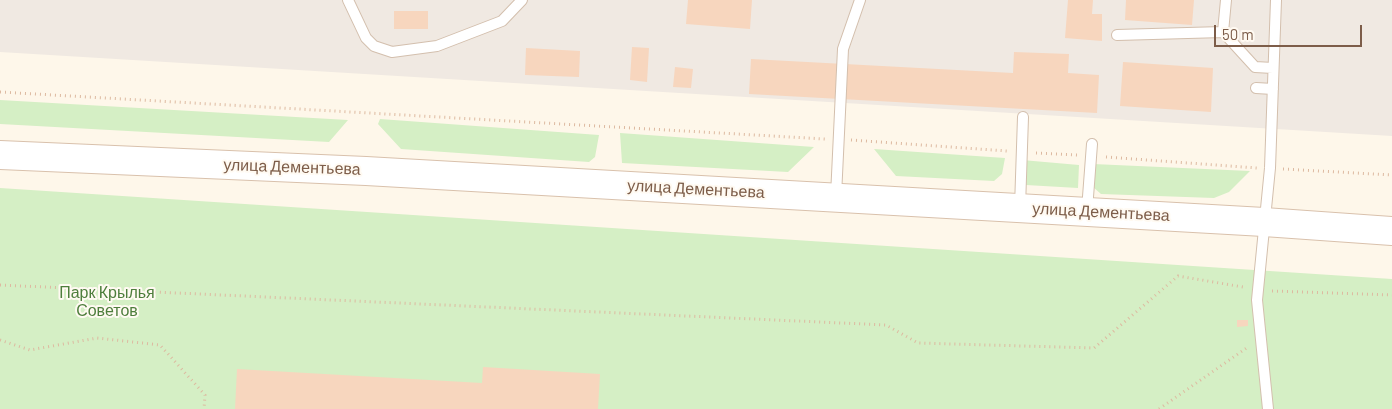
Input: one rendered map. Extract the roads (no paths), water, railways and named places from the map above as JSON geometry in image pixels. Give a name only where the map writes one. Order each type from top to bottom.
[{"type":"main road","name":"улица Дементьева","points":[[0,155],[366,171],[1020,207],[1392,231]]},
{"type":"lane","points":[[348,0],[366,38],[374,46],[392,52],[437,46],[502,22],[522,0]]},
{"type":"lane","points":[[836,197],[843,49],[860,0]]},
{"type":"lane","points":[[1226,0],[1223,32],[1255,67],[1273,68]]},
{"type":"lane","points":[[1268,409],[1257,300],[1270,168],[1276,0]]},
{"type":"lane","points":[[1116,35],[1223,32]]},
{"type":"lane","points":[[1256,88],[1273,89]]},
{"type":"lane","points":[[1020,207],[1023,117]]},
{"type":"lane","points":[[1087,211],[1092,144]]},
{"type":"park label","name":"Парк Крылья Советов","points":[[107,302]]}]
